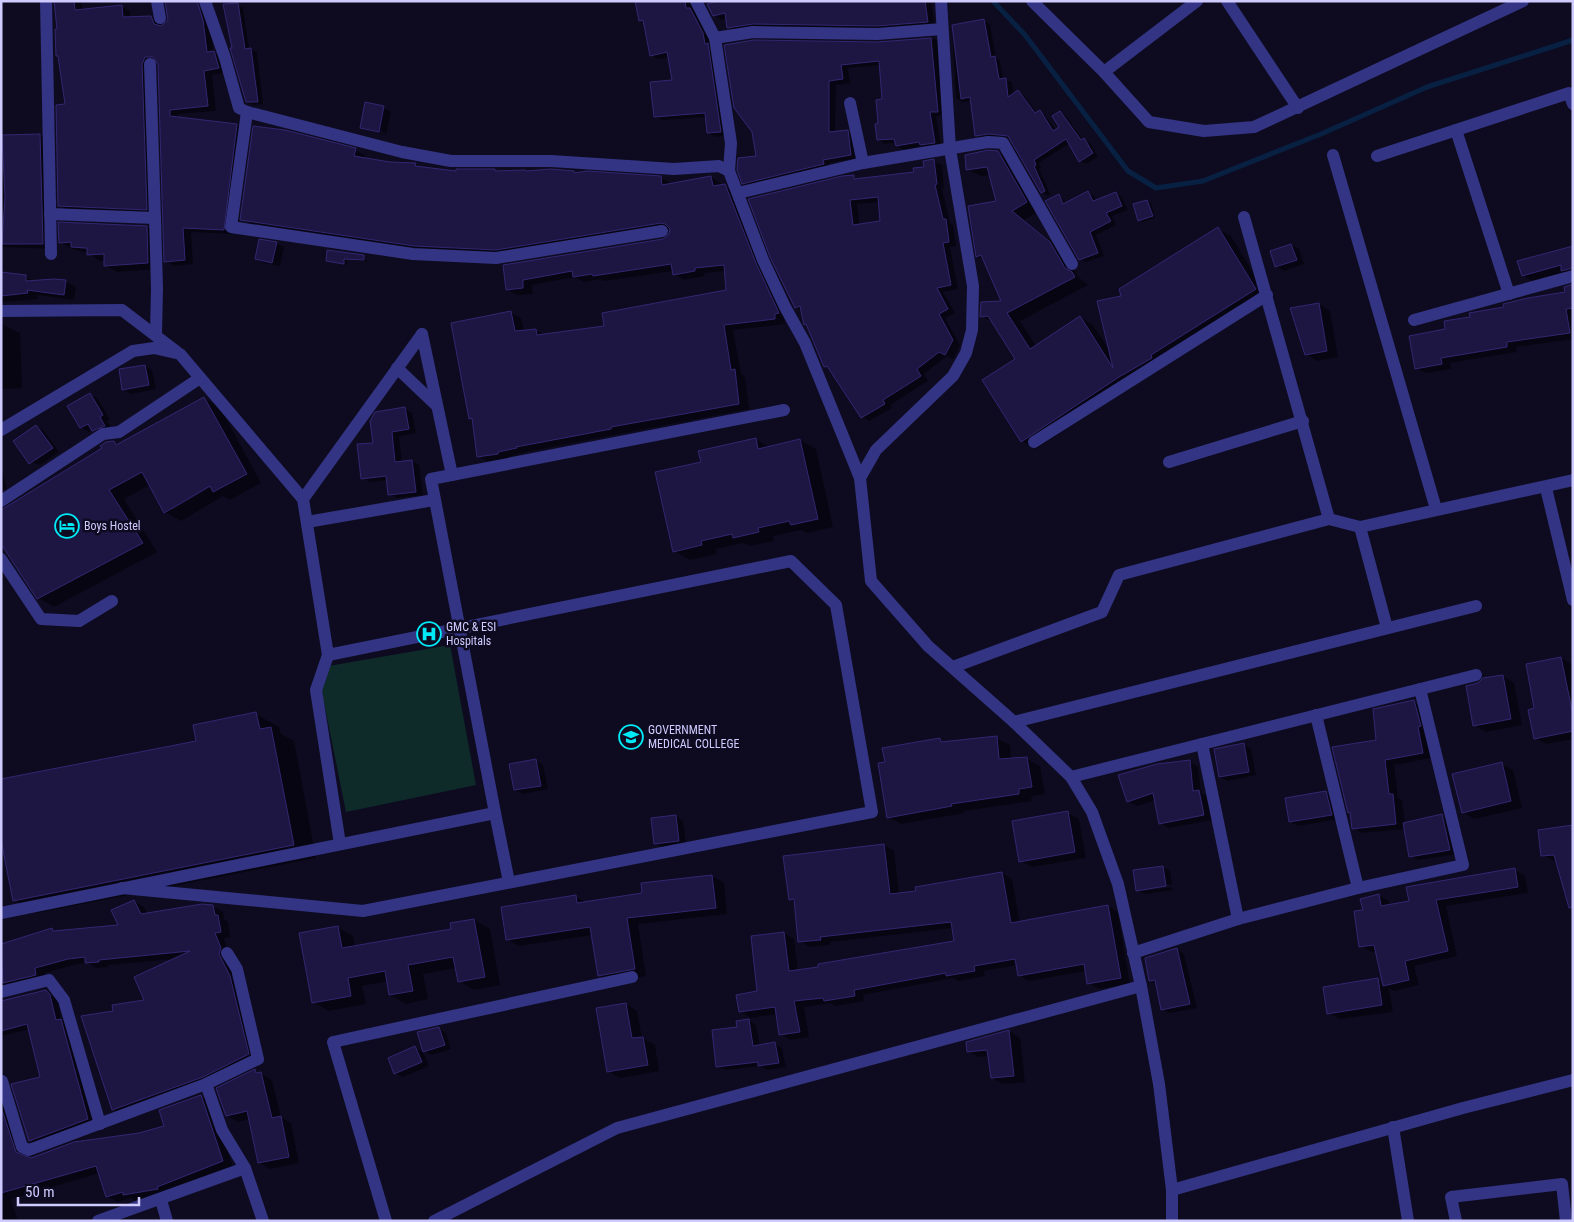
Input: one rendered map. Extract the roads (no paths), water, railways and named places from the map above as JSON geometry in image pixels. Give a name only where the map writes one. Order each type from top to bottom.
[{"type":"street","points":[[46,1],[51,254]]},
{"type":"street","points":[[157,1],[160,18]]},
{"type":"street","points":[[205,1],[225,58],[239,108],[248,112],[402,152],[450,160],[551,161],[674,169],[719,166],[729,172]]},
{"type":"street","points":[[696,1],[716,38],[731,142],[729,172],[763,260],[784,307],[805,343],[860,478],[871,581],[928,646],[1014,722],[1071,777],[1092,812],[1110,860],[1141,986],[1159,1084],[1172,1190],[1172,1221]]},
{"type":"street","points":[[860,478],[876,450],[954,376],[966,353],[972,330],[973,286],[950,149],[941,1]]},
{"type":"street","points":[[1032,1],[1104,72],[1149,122],[1204,131],[1254,127],[1523,1]]},
{"type":"street","points":[[1104,72],[1197,1]]},
{"type":"street","points":[[1227,1],[1298,108]]},
{"type":"street","points":[[716,38],[753,32],[877,34],[942,29]]},
{"type":"street","points":[[150,64],[158,288],[156,335]]},
{"type":"street","points":[[1377,156],[1569,94],[1573,104]]},
{"type":"street","points":[[850,103],[862,163]]},
{"type":"street","points":[[248,112],[231,227],[413,254],[496,258],[662,231]]},
{"type":"street","points":[[1456,130],[1508,294]]},
{"type":"street","points":[[738,193],[862,163],[988,142],[1003,143],[1072,264]]},
{"type":"street","points":[[1334,154],[1436,509]]},
{"type":"street","points":[[50,214],[155,218]]},
{"type":"street","points":[[1244,217],[1303,421],[1329,519]]},
{"type":"street","points":[[1414,320],[1573,276]]},
{"type":"street","points":[[1034,442],[1267,295]]},
{"type":"street","points":[[1,311],[122,310],[180,354],[303,499],[328,655],[316,690],[340,844]]},
{"type":"street","points":[[303,499],[422,334],[452,475]]},
{"type":"street","points":[[1,430],[133,351],[154,348],[180,354]]},
{"type":"street","points":[[397,368],[437,406]]},
{"type":"street","points":[[1,501],[103,434],[119,432],[200,378]]},
{"type":"street","points":[[509,882],[430,479],[784,410]]},
{"type":"street","points":[[1169,462],[1303,421]]},
{"type":"street","points":[[953,668],[1102,612],[1119,575],[1329,519],[1360,527],[1436,509],[1546,488],[1573,480]]},
{"type":"street","points":[[1546,488],[1573,600]]},
{"type":"street","points":[[307,522],[434,500]]},
{"type":"street","points":[[1360,527],[1387,628]]},
{"type":"street","points":[[1,559],[41,618],[79,621],[112,601]]},
{"type":"street","points":[[122,888],[362,911],[872,812],[836,605],[790,561],[328,655]]},
{"type":"street","points":[[1014,722],[1476,606]]},
{"type":"street","points":[[1071,777],[1476,675]]},
{"type":"street","points":[[1133,953],[1238,919],[1358,888],[1463,864],[1420,689]]},
{"type":"street","points":[[1316,715],[1358,888]]},
{"type":"street","points":[[1202,744],[1238,919]]},
{"type":"street","points":[[1,912],[494,813]]},
{"type":"street","points":[[1,1081],[22,1148],[29,1150],[206,1084],[258,1059],[237,969],[226,953]]},
{"type":"street","points":[[386,1221],[333,1042],[632,978]]},
{"type":"street","points":[[1,992],[49,980],[64,1000],[100,1124]]},
{"type":"street","points":[[434,1221],[617,1128],[1141,986]]},
{"type":"street","points":[[1172,1190],[1393,1127],[1573,1080]]},
{"type":"street","points":[[206,1084],[222,1130],[245,1168],[264,1221]]},
{"type":"street","points":[[1393,1127],[1408,1221]]},
{"type":"street","points":[[98,1221],[161,1200],[245,1168]]},
{"type":"street","points":[[1456,1221],[1451,1198],[1562,1184],[1566,1221]]},
{"type":"street","points":[[161,1200],[167,1221]]},
{"type":"waterway","points":[[993,1],[1025,35],[1128,171],[1156,188],[1203,181],[1321,134],[1427,87],[1573,40]]},
{"type":"place","name":"Boys Hostel","points":[[67,526]]},
{"type":"place","name":"GMC & ESI Hospitals","points":[[429,634]]},
{"type":"place","name":"GOVERNMENT MEDICAL COLLEGE","points":[[631,737]]}]
